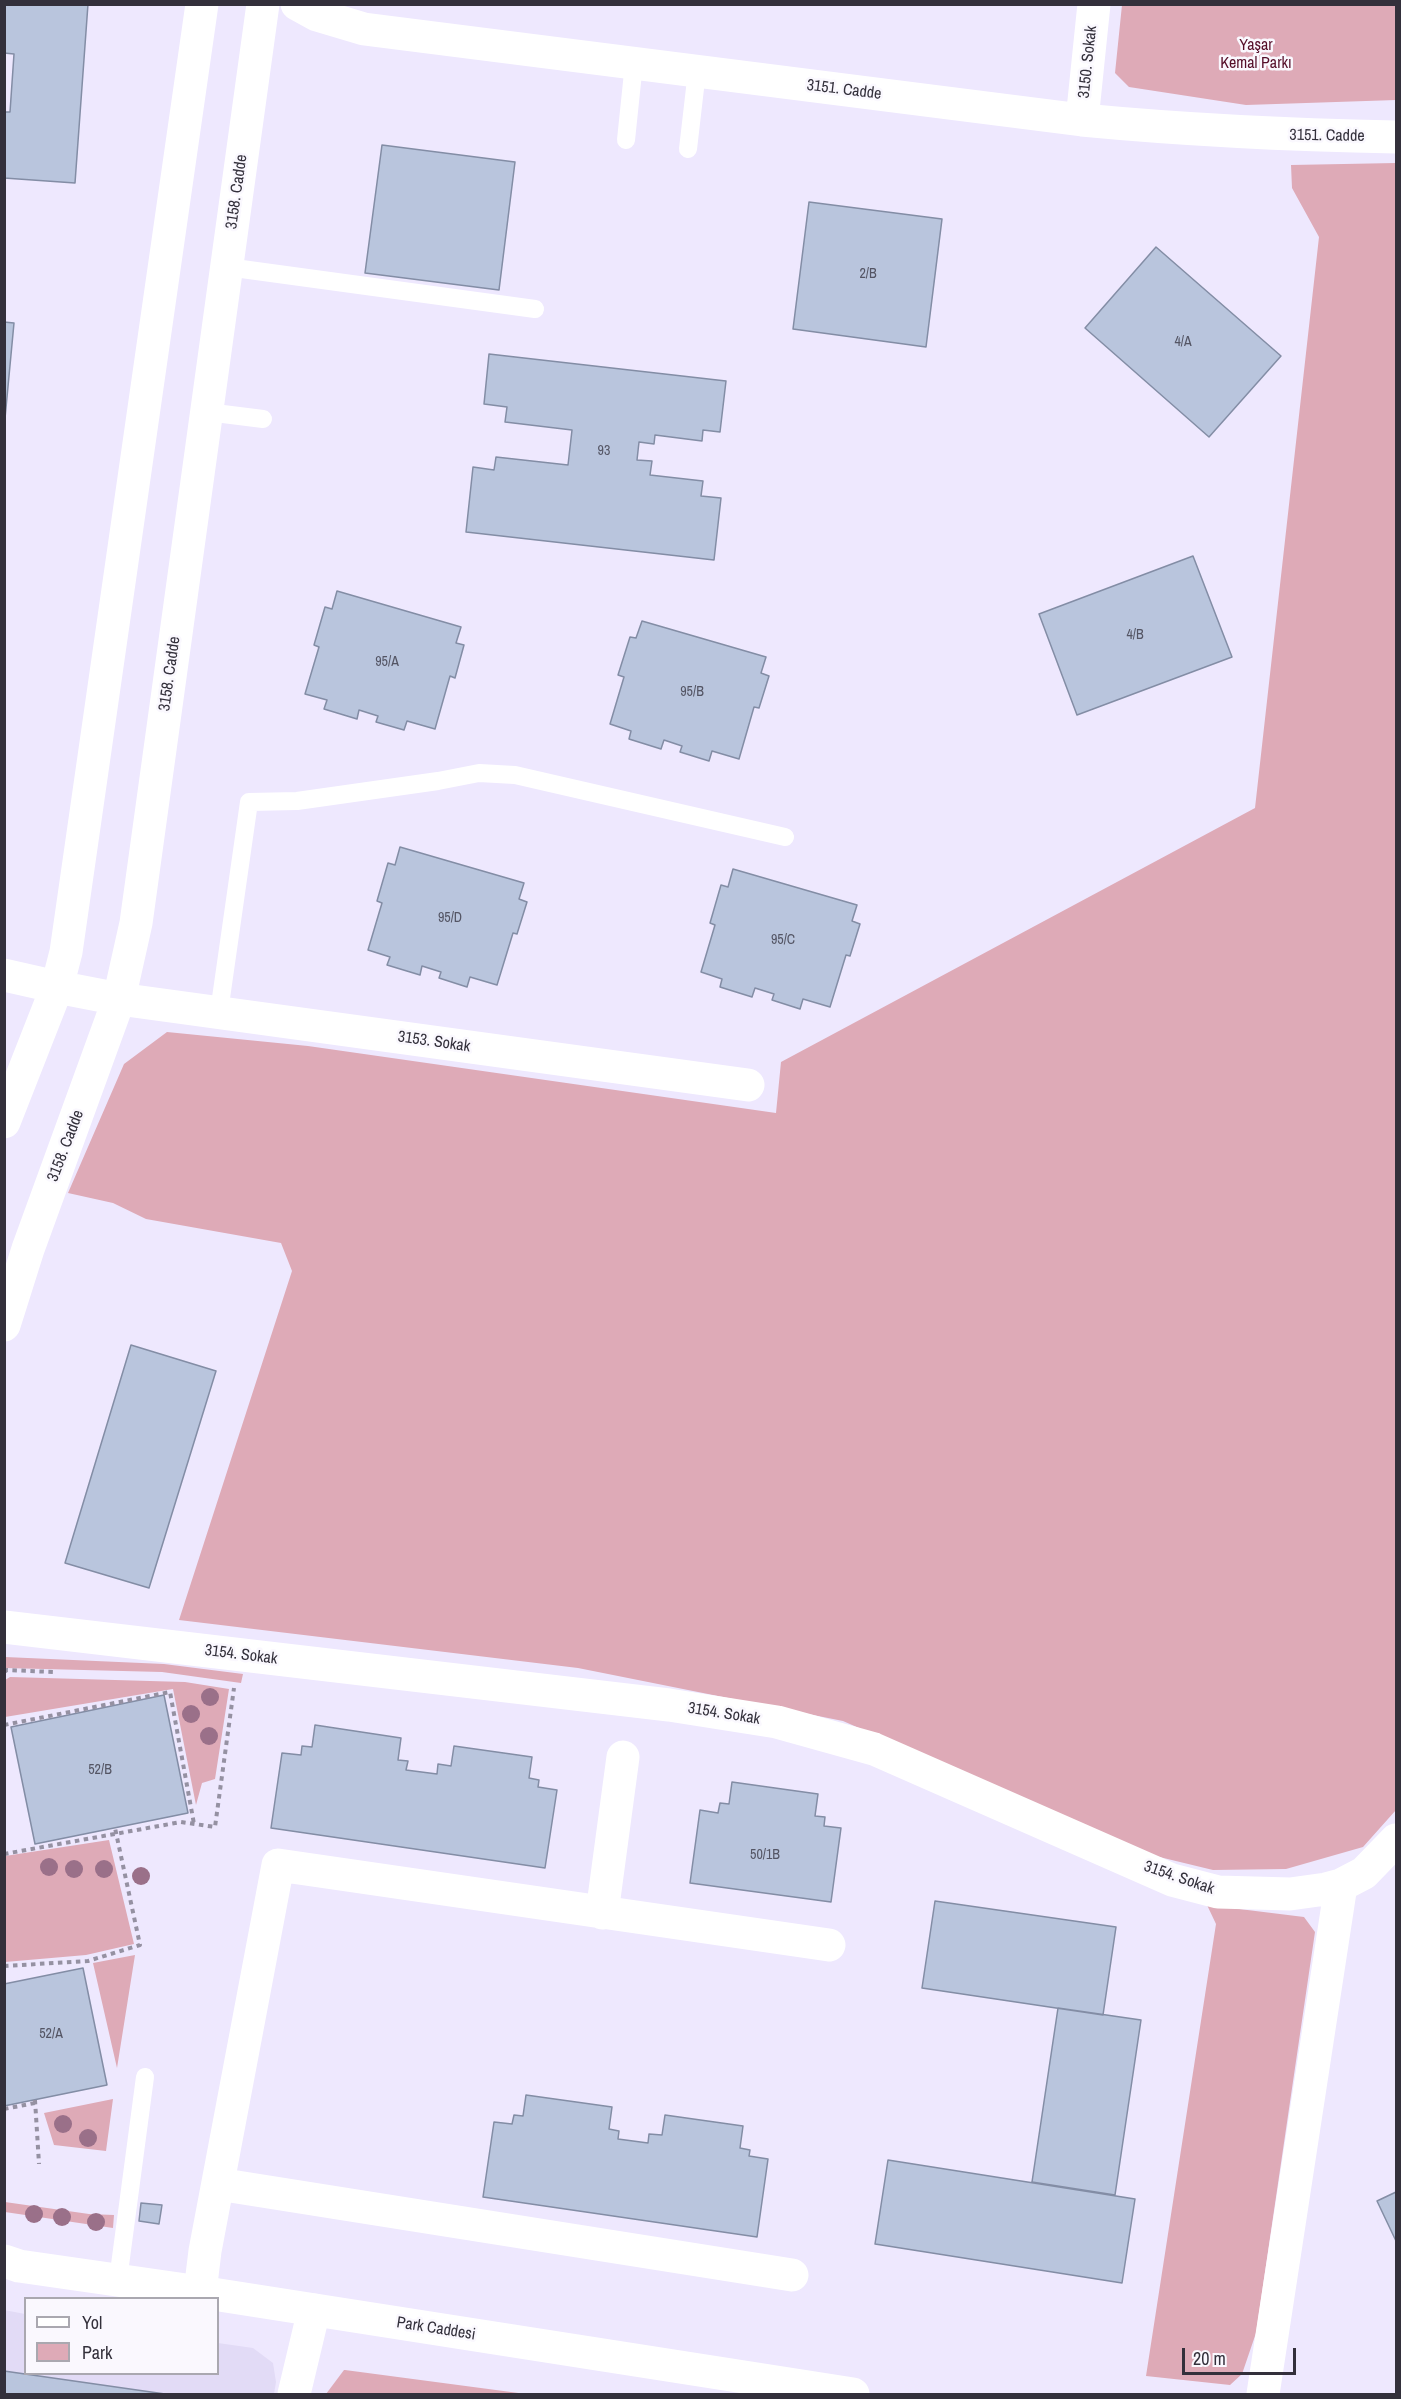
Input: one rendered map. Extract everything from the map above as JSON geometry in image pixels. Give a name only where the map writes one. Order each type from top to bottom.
[{"type":"street","points":[[4,1122],[57,987],[73,912],[202,4]]},
{"type":"street","name":"3158. Cadde","points":[[4,1325],[28,1249],[119,999],[136,923],[263,4]]},
{"type":"street","name":"3151. Cadde","points":[[297,4],[318,15],[364,29],[1082,120],[1201,130],[1396,137]]},
{"type":"street","name":"3150. Sokak","points":[[1082,120],[1094,4]]},
{"type":"street","name":"3153. Sokak","points":[[4,975],[119,999],[748,1085]]},
{"type":"street","name":"3154. Sokak","points":[[4,1627],[741,1715],[843,1739],[893,1756],[1172,1880],[1218,1892],[1265,1894],[1310,1891],[1341,1885],[1364,1873],[1396,1840]]},
{"type":"street","points":[[602,1913],[623,1757]]},
{"type":"street","points":[[200,2292],[278,1865],[830,1945]]},
{"type":"street","points":[[1263,2394],[1341,1885]]},
{"type":"street","points":[[218,2184],[792,2275]]},
{"type":"street","name":"Park Caddesi","points":[[9,2264],[853,2394]]},
{"type":"street","points":[[294,2394],[314,2310]]},
{"type":"lane","points":[[626,140],[634,63]]},
{"type":"lane","points":[[688,148],[697,71]]},
{"type":"lane","points":[[227,267],[535,309]]},
{"type":"lane","points":[[207,412],[263,419]]},
{"type":"lane","points":[[219,1012],[249,802],[297,801],[479,773],[515,775],[785,837]]},
{"type":"lane","points":[[118,2280],[145,2077]]},
{"type":"path","points":[[4,1672],[63,1672]]},
{"type":"path","points":[[4,1854],[182,1822],[215,1827],[234,1684]]},
{"type":"path","points":[[4,1725],[170,1692],[194,1824]]},
{"type":"path","points":[[4,1966],[88,1960],[140,1945],[115,1828]]},
{"type":"path","points":[[4,2109],[35,2102],[39,2163]]},
{"type":"shaded area","points":[[4,2310],[24,2314],[24,2375],[219,2375],[219,2343],[253,2348],[273,2363],[276,2382],[274,2394],[5,2394]]},
{"type":"green space","name":"Yaşar Kemal Parkı","points":[[1122,5],[1396,5],[1396,100],[1246,105],[1129,87],[1115,73]]},
{"type":"green space","points":[[1396,163],[1396,1810],[1363,1847],[1286,1869],[1213,1870],[1147,1854],[843,1721],[578,1668],[179,1620],[292,1271],[281,1243],[146,1219],[113,1203],[68,1193],[124,1064],[167,1032],[308,1046],[776,1113],[781,1062],[1255,808],[1319,237],[1292,188],[1291,165]]},
{"type":"green space","points":[[5,1657],[164,1664],[243,1674],[241,1683],[162,1672],[5,1668]]},
{"type":"green space","points":[[10,1677],[185,1682],[229,1689],[215,1779],[202,1783],[196,1805],[173,1689],[5,1717],[5,1680]]},
{"type":"green space","points":[[109,1840],[134,1944],[86,1955],[5,1962],[5,1856]]},
{"type":"green space","points":[[1207,1905],[1304,1917],[1315,1932],[1256,2333],[1242,2374],[1230,2385],[1146,2376],[1216,1924]]},
{"type":"green space","points":[[135,1955],[117,2068],[93,1963]]},
{"type":"green space","points":[[113,2099],[106,2151],[54,2145],[44,2113]]},
{"type":"green space","points":[[5,2202],[89,2214],[114,2215],[113,2228],[5,2212]]},
{"type":"green space","points":[[345,2370],[526,2394],[326,2394]]},
{"type":"building","points":[[4,4],[88,4],[75,183],[4,178],[4,112],[10,112],[14,54],[4,53]]},
{"type":"building","points":[[382,145],[515,162],[499,290],[365,273]]},
{"type":"building","points":[[809,202],[942,219],[926,347],[793,329]]},
{"type":"building","points":[[1156,247],[1281,356],[1209,437],[1085,328]]},
{"type":"building","points":[[4,322],[14,323],[4,429]]},
{"type":"building","points":[[489,354],[726,381],[720,432],[703,430],[702,441],[655,435],[654,444],[639,442],[637,460],[652,461],[650,475],[703,481],[701,496],[721,498],[714,560],[466,532],[473,467],[494,470],[496,457],[568,465],[572,430],[505,422],[507,407],[484,404]]},
{"type":"building","points":[[1193,556],[1232,657],[1077,715],[1039,614]]},
{"type":"building","points":[[337,591],[461,627],[456,643],[464,645],[455,678],[450,676],[435,729],[407,721],[404,730],[376,722],[378,716],[359,710],[357,719],[324,709],[327,700],[305,694],[319,647],[314,645],[325,607],[332,609]]},
{"type":"building","points":[[642,621],[766,657],[761,673],[769,676],[759,708],[754,707],[739,759],[712,751],[709,761],[680,752],[682,746],[664,740],[661,749],[629,739],[631,731],[610,724],[624,677],[618,675],[630,637],[636,638]]},
{"type":"building","points":[[400,847],[524,883],[519,899],[527,902],[517,934],[513,933],[497,985],[470,977],[467,987],[439,978],[441,972],[422,966],[420,975],[387,965],[390,957],[368,950],[382,903],[377,901],[388,863],[395,865]]},
{"type":"building","points":[[733,869],[857,905],[852,921],[860,924],[850,956],[846,955],[830,1007],[803,999],[800,1009],[772,1000],[774,994],[755,988],[752,997],[720,987],[722,979],[701,972],[715,925],[710,923],[721,885],[728,887]]},
{"type":"building","points":[[131,1345],[216,1371],[149,1588],[65,1563]]},
{"type":"building","points":[[164,1695],[188,1813],[35,1844],[11,1727]]},
{"type":"building","points":[[315,1725],[401,1738],[398,1760],[408,1761],[406,1770],[437,1774],[438,1764],[451,1766],[454,1746],[532,1757],[529,1778],[539,1780],[538,1787],[557,1790],[545,1868],[271,1828],[282,1753],[301,1755],[302,1746],[312,1747]]},
{"type":"building","points":[[732,1782],[818,1794],[815,1816],[825,1817],[824,1826],[841,1828],[831,1902],[690,1883],[700,1810],[718,1813],[720,1803],[729,1804]]},
{"type":"building","points":[[935,1901],[1116,1927],[1103,2015],[922,1988]]},
{"type":"building","points":[[83,1968],[107,2085],[4,2106],[4,1984]]},
{"type":"building","points":[[1058,2008],[1141,2020],[1115,2195],[1032,2182]]},
{"type":"building","points":[[526,2095],[612,2107],[609,2129],[619,2131],[618,2139],[648,2143],[649,2134],[662,2135],[665,2115],[743,2126],[740,2148],[750,2150],[749,2156],[768,2159],[757,2237],[483,2197],[494,2122],[512,2124],[514,2115],[523,2116]]},
{"type":"building","points":[[888,2160],[1135,2199],[1122,2283],[875,2244]]},
{"type":"building","points":[[1396,2192],[1396,2241],[1377,2201]]},
{"type":"building","points":[[141,2203],[162,2205],[159,2224],[139,2221]]},
{"type":"building","points":[[4,2371],[165,2394],[4,2394]]}]
